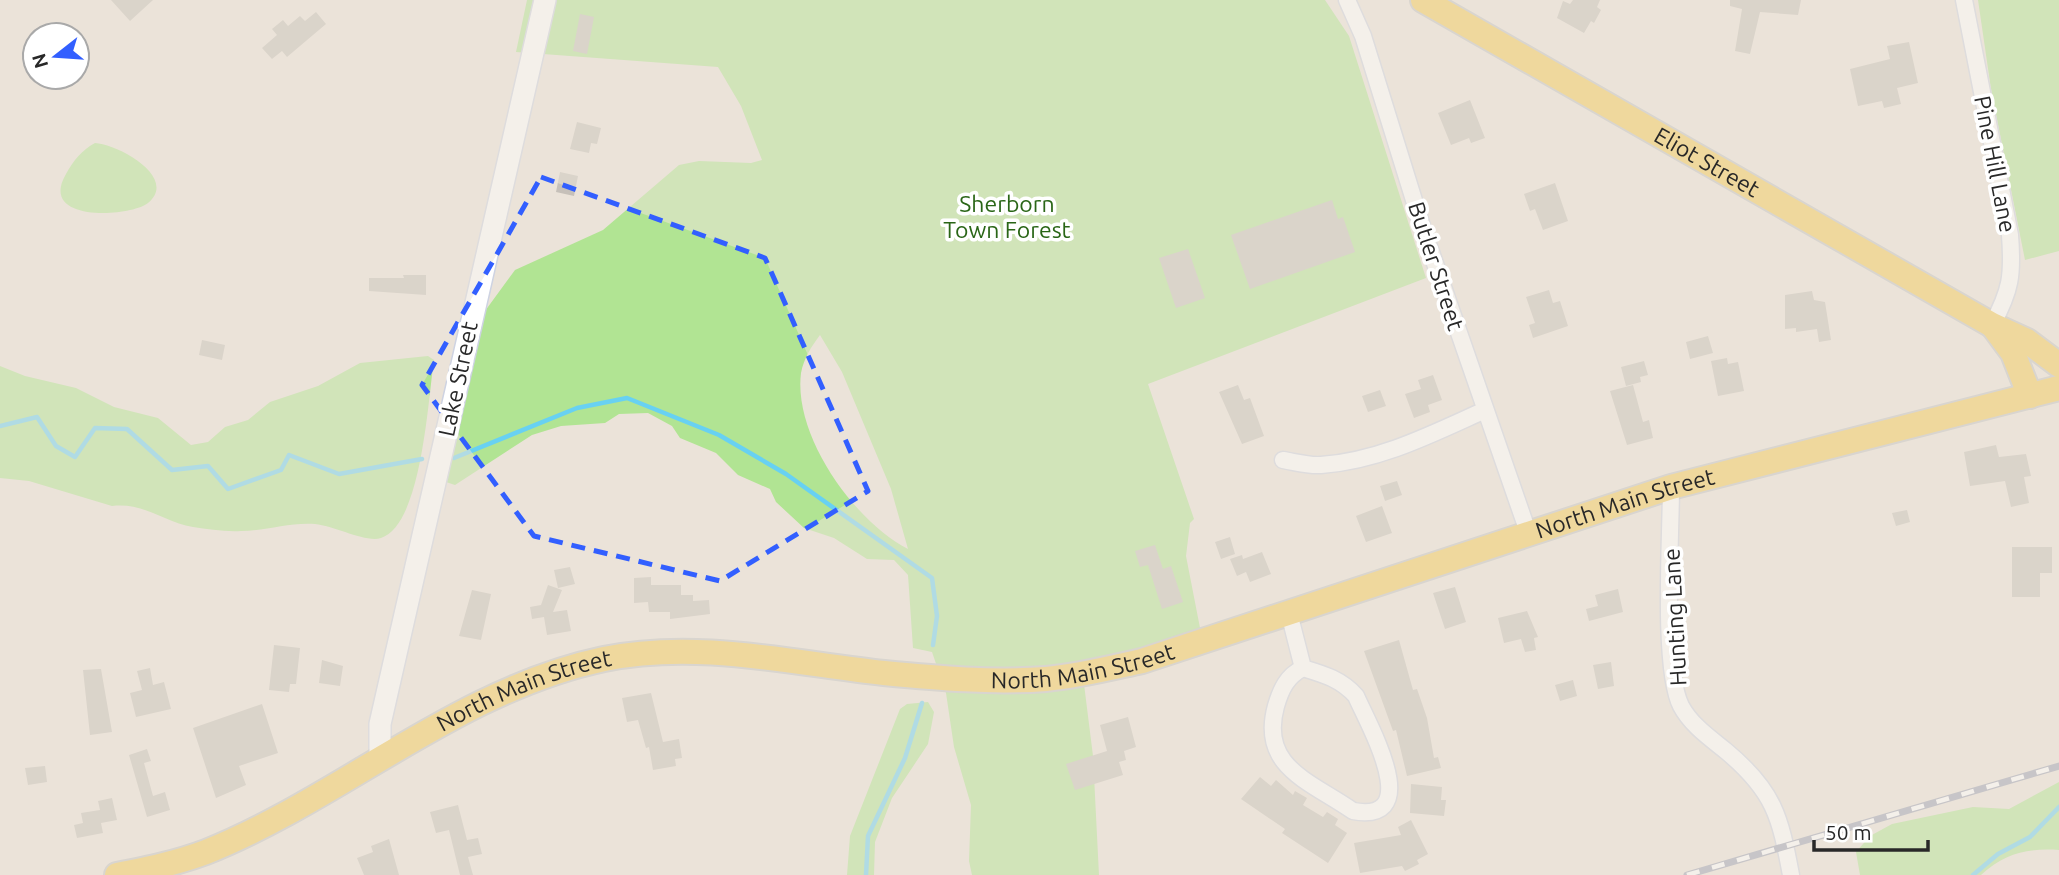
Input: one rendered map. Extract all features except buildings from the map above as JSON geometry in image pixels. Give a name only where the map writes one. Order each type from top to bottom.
[{"type":"main road","name":"Eliot Street","points":[[1423,0],[1992,325],[2028,341],[2059,365]]},
{"type":"main road","name":"Eliot Street","points":[[1992,325],[2012,352],[2030,396]]},
{"type":"main road","name":"North Main Street","points":[[117,875],[186,867],[439,725],[520,687],[574,667],[621,656],[676,651],[943,677],[1041,679],[1142,661],[1671,487],[2059,388]]},
{"type":"street","name":"Lake Street","points":[[380,758],[380,724],[545,0]]},
{"type":"street","name":"Butler Street","points":[[1347,0],[1363,36],[1422,226],[1528,532]]},
{"type":"street","name":"Pine Hill Lane","points":[[1964,0],[2010,235],[2012,263],[2008,294],[1992,325]]},
{"type":"street","points":[[1283,460],[1318,466],[1354,460],[1407,445],[1485,410]]},
{"type":"street","name":"Hunting Lane","points":[[1671,487],[1672,661],[1681,705],[1693,724],[1746,768],[1771,798],[1778,815],[1791,875]]},
{"type":"street","points":[[1289,613],[1303,668]]},
{"type":"street","points":[[1303,668],[1329,676],[1347,686],[1356,696],[1392,781],[1389,798],[1381,808],[1367,813],[1353,811],[1284,764],[1275,750],[1271,740],[1280,695],[1290,675],[1303,668]]},
{"type":"highlighted area","points":[[541,177],[765,258],[868,491],[720,581],[534,536],[422,385]]},
{"type":"green space","name":"Sherborn Town Forest","points":[[527,0],[1325,0],[1349,36],[1426,278],[1148,384],[1194,519],[1190,523],[1186,556],[1201,633],[1084,684],[1093,756],[1099,875],[972,875],[969,861],[971,805],[954,747],[946,693],[932,652],[913,648],[908,575],[894,560],[867,559],[834,538],[804,528],[776,502],[770,489],[738,475],[716,453],[680,438],[672,426],[648,413],[619,414],[605,423],[561,426],[532,435],[455,485],[446,482],[452,440],[485,311],[515,270],[603,230],[679,165],[699,161],[751,163],[762,160],[741,106],[718,67],[516,52]],"holes":[[[820,335],[842,372],[891,489],[908,549],[868,519],[849,498],[817,449],[807,423],[801,398],[801,373],[808,353]]]},
{"type":"green space","points":[[1978,0],[2059,0],[2059,251],[2025,260],[1991,89]]},
{"type":"green space","points":[[95,143],[117,149],[151,173],[156,183],[156,193],[148,203],[138,208],[107,213],[75,208],[64,201],[60,190],[66,174],[78,156]]},
{"type":"green space","points":[[428,356],[434,360],[421,458],[414,486],[406,510],[395,528],[381,538],[367,538],[315,524],[235,531],[193,527],[135,507],[112,506],[29,481],[0,478],[0,366],[25,376],[76,388],[114,407],[158,418],[191,445],[208,442],[225,427],[248,420],[270,402],[318,386],[360,363]]},
{"type":"green space","points":[[928,702],[934,712],[928,744],[892,798],[875,842],[874,875],[847,875],[850,836],[900,709],[907,704]]},
{"type":"green space","points":[[2059,782],[2059,850],[2017,854],[1999,862],[1981,875],[1860,875],[1856,852],[1870,836],[1892,824],[1973,807],[2009,809]]},
{"type":"waterway","points":[[454,458],[577,408],[627,398],[719,435],[786,474],[932,578],[937,616],[933,645]]},
{"type":"waterway","points":[[0,426],[37,417],[56,446],[75,457],[95,428],[127,429],[172,470],[208,466],[228,489],[281,470],[289,455],[339,474],[422,459]]},
{"type":"waterway","points":[[866,875],[868,836],[905,758],[922,703]]},
{"type":"waterway","points":[[1973,875],[1998,854],[2030,837],[2059,807]]},
{"type":"railway","points":[[1687,875],[2059,766]]}]
